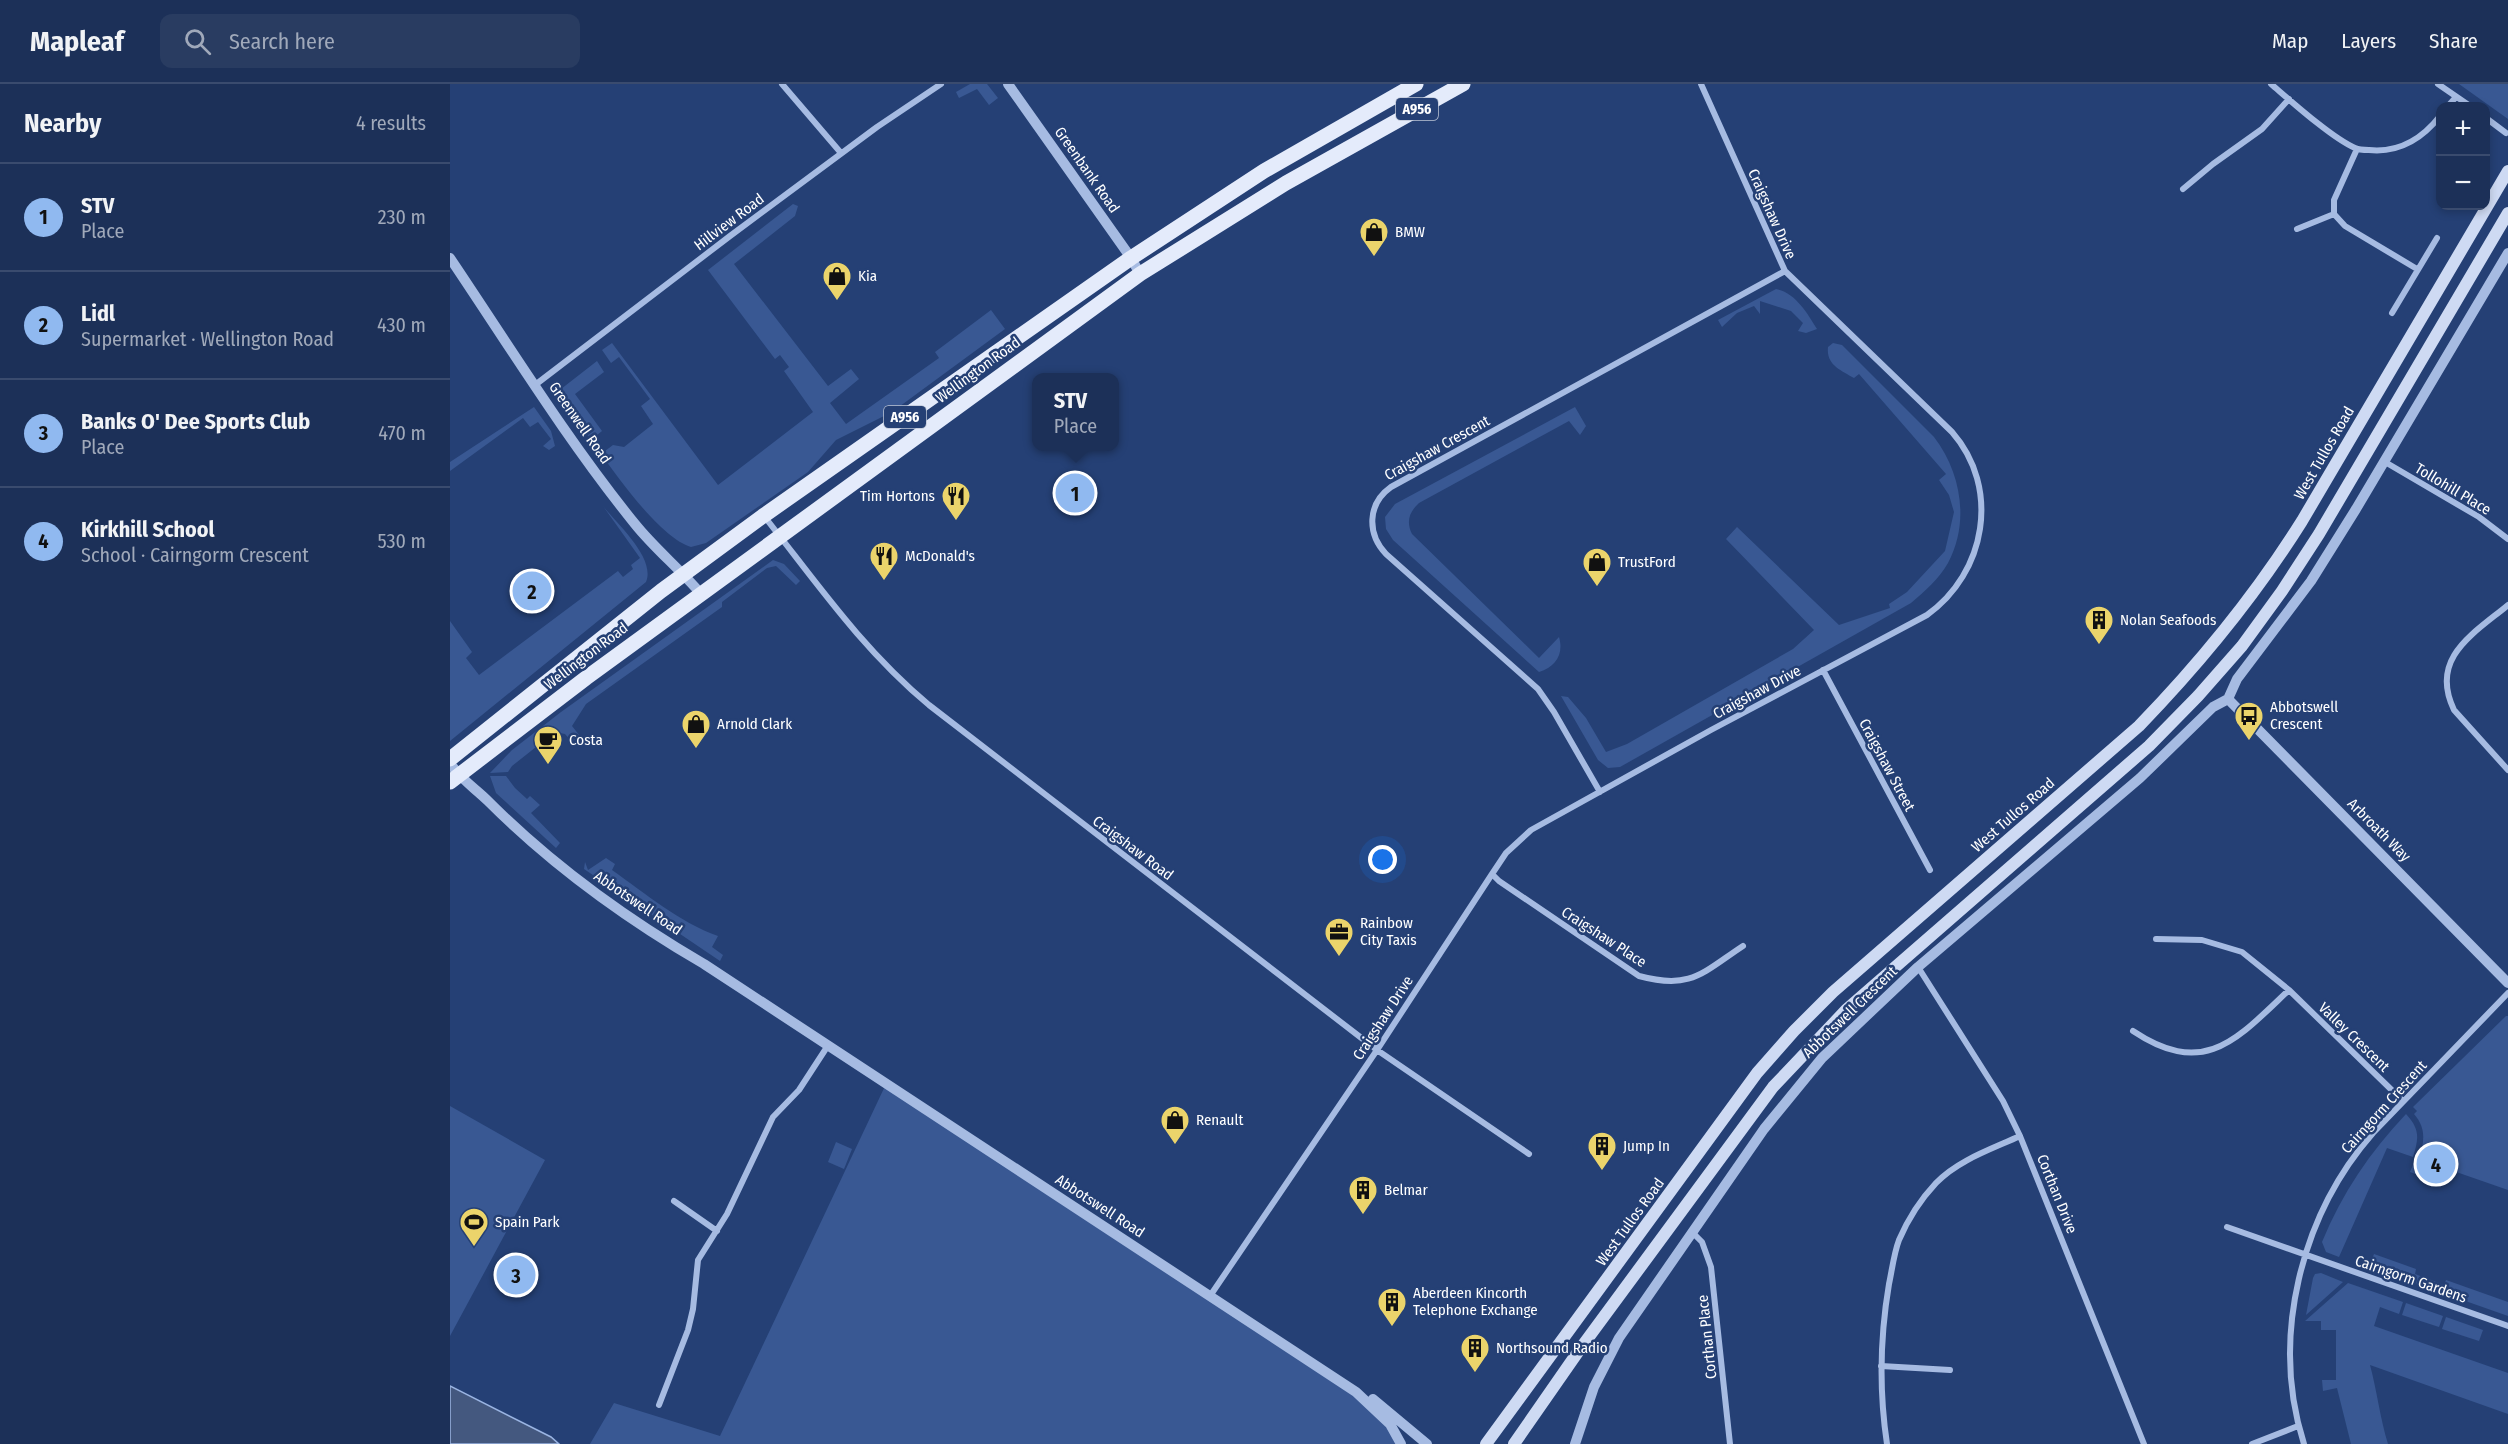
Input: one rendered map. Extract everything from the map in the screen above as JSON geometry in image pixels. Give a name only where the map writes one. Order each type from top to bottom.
[{"type":"main road","name":"Wellington Road","points":[[452,770],[685,574],[763,516],[1131,258],[1264,171],[1416,84]]},
{"type":"main road","name":"Wellington Road","points":[[452,770],[701,594],[1140,274],[1286,183],[1463,84]]},
{"type":"main road","name":"West Tullos Road","points":[[1486,1444],[1757,1073],[1794,1031],[1833,992],[2139,726],[2227,629],[2277,561],[2302,521],[2508,171]]},
{"type":"main road","points":[[1514,1444],[1580,1349],[1773,1087],[1809,1047],[1855,1002],[2150,746],[2242,646],[2282,591],[2319,534],[2508,213]]},
{"type":"street","points":[[782,84],[841,153]]},
{"type":"street","name":"Hillview Road","points":[[535,385],[841,153],[941,84]]},
{"type":"street","name":"Greenbank Road","points":[[1008,84],[1140,274]]},
{"type":"street","name":"Craigshaw Drive","points":[[1210,1296],[1377,1050],[1506,853],[1531,830],[1927,615],[1942,604],[1958,587],[1970,567],[1981,524],[1982,510],[1977,481],[1959,440],[1785,271],[1701,84]]},
{"type":"street","points":[[2271,84],[2357,149],[2381,151],[2396,149],[2419,137],[2436,120]]},
{"type":"street","points":[[2438,84],[2464,102]]},
{"type":"street","points":[[2452,102],[2456,97]]},
{"type":"street","points":[[2183,189],[2262,129],[2289,99]]},
{"type":"street","points":[[2490,121],[2506,133]]},
{"type":"street","points":[[2357,149],[2334,200],[2334,214],[2345,226],[2417,269]]},
{"type":"street","points":[[2297,228],[2334,214]]},
{"type":"street","points":[[2392,313],[2437,237]]},
{"type":"street","name":"Abbotswell Crescent","points":[[1575,1444],[1594,1387],[1619,1338],[1764,1130],[1822,1058],[1918,967],[2135,782],[2213,707],[2228,699],[2238,679],[2311,581],[2385,462],[2507,256]]},
{"type":"street","name":"Greenwell Road","points":[[450,258],[535,385],[635,524],[685,574],[701,594]]},
{"type":"street","name":"Craigshaw Crescent","points":[[1600,792],[1542,693],[1386,554],[1374,534],[1372,512],[1377,501],[1391,487],[1785,271]]},
{"type":"street","name":"Tollohill Place","points":[[2385,462],[2479,516],[2508,539]]},
{"type":"street","name":"Craigshaw Road","points":[[763,516],[868,649],[896,677],[1020,777],[1377,1050],[1530,1154]]},
{"type":"street","points":[[2508,605],[2457,648],[2448,664],[2446,675],[2449,699],[2454,710],[2508,770]]},
{"type":"street","name":"Craigshaw Street","points":[[1823,670],[1930,870]]},
{"type":"street","name":"Arbroath Way","points":[[2228,699],[2508,982]]},
{"type":"street","name":"Abbotswell Road","points":[[452,770],[565,872],[602,900],[1356,1392]]},
{"type":"street","name":"Craigshaw Place","points":[[1492,873],[1499,881],[1639,976],[1657,981],[1681,982],[1695,978],[1743,946]]},
{"type":"street","name":"Valley Crescent","points":[[2156,939],[2202,940],[2242,952],[2289,990],[2403,1101]]},
{"type":"street","name":"Corthan Drive","points":[[1918,967],[2003,1101],[2020,1136],[2144,1444]]},
{"type":"street","points":[[2133,1031],[2151,1043],[2172,1050],[2205,1051],[2224,1046],[2240,1036],[2289,990]]},
{"type":"street","name":"Cairngorm Crescent","points":[[2304,1444],[2298,1426],[2292,1386],[2291,1341],[2294,1304],[2306,1255],[2322,1212],[2342,1174],[2368,1138],[2508,993]]},
{"type":"street","points":[[659,1405],[688,1330],[693,1309],[698,1260],[717,1230],[756,1156],[773,1117],[799,1090],[827,1047]]},
{"type":"street","points":[[1887,1444],[1883,1420],[1881,1366],[1886,1302],[1899,1241],[1916,1208],[1937,1182],[1960,1165],[2020,1136]]},
{"type":"street","points":[[674,1201],[717,1230]]},
{"type":"street","points":[[2227,1227],[2306,1255]]},
{"type":"street","name":"Corthan Place","points":[[1693,1233],[1702,1242],[1711,1267],[1730,1444]]},
{"type":"street","name":"Cairngorm Gardens","points":[[2306,1255],[2508,1326]]},
{"type":"street","points":[[1881,1366],[1950,1370]]},
{"type":"street","points":[[1356,1392],[1390,1424],[1401,1444]]},
{"type":"street","points":[[1356,1392],[1373,1399],[1387,1409],[1427,1444]]},
{"type":"street","points":[[2252,1444],[2298,1426]]},
{"type":"shaded area","points":[[970,84],[987,84],[998,98],[989,105],[977,89],[959,98],[956,92]]},
{"type":"shaded area","points":[[2459,84],[2508,84],[2508,119],[2490,106],[2490,102],[2484,102]]},
{"type":"shaded area","points":[[793,204],[798,206],[795,216],[734,264],[828,386],[851,369],[859,379],[830,403],[846,424],[939,358],[935,352],[991,310],[1005,329],[892,412],[836,440],[808,472],[706,543],[691,547],[679,541],[654,520],[629,492],[601,454],[613,445],[624,447],[653,424],[641,406],[650,399],[619,357],[611,363],[602,350],[612,343],[718,485],[813,412],[784,371],[789,367],[780,355],[775,359],[708,270]]},
{"type":"shaded area","points":[[1776,289],[1795,299],[1817,329],[1806,333],[1798,331],[1803,323],[1791,311],[1760,301],[1760,314],[1754,306],[1737,313],[1722,327],[1718,320]]},
{"type":"shaded area","points":[[1833,343],[1842,345],[1934,437],[1951,466],[1956,481],[1960,514],[1959,531],[1948,563],[1936,580],[1911,603],[1620,767],[1608,768],[1598,760],[1561,696],[1568,697],[1586,718],[1606,752],[1627,744],[1793,649],[1814,630],[1726,539],[1737,527],[1839,625],[1890,608],[1889,604],[1907,592],[1945,551],[1954,512],[1949,495],[1939,480],[1946,474],[1859,374],[1854,378],[1832,363],[1828,347]]},
{"type":"shaded area","points":[[597,361],[604,372],[575,394],[602,431],[591,440],[561,399],[561,389]]},
{"type":"shaded area","points":[[534,407],[551,431],[555,446],[549,450],[543,446],[551,439],[538,422],[530,427],[523,418],[450,471],[450,462]]},
{"type":"shaded area","points":[[1575,407],[1586,426],[1580,435],[1569,421],[1419,503],[1413,510],[1409,521],[1412,534],[1539,658],[1559,637],[1560,649],[1557,659],[1550,667],[1539,672],[1393,540],[1386,529],[1385,517],[1395,504]]},
{"type":"shaded area","points":[[603,506],[640,552],[648,573],[646,582],[450,741],[450,621],[472,652],[466,658],[479,675],[618,571],[623,577],[633,569],[631,565],[640,558]]},
{"type":"shaded area","points":[[773,560],[784,564],[800,581],[796,585],[776,566],[767,568],[722,602],[722,607],[586,704],[572,726],[580,736],[572,742],[565,734],[555,732],[512,766],[508,772],[490,773],[512,750],[561,712]]},
{"type":"shaded area","points":[[490,776],[506,776],[527,799],[530,796],[540,805],[531,813],[560,843],[556,848],[496,793]]},
{"type":"shaded area","points":[[606,858],[615,864],[612,870],[663,907],[718,936],[712,947],[723,955],[720,961],[584,869],[585,862],[588,870]]},
{"type":"shaded area","points":[[2508,1016],[2508,1190],[2419,1159],[2423,1130],[2414,1114],[2417,1111],[2413,1107]]},
{"type":"shaded area","points":[[886,1084],[1356,1392],[1401,1444],[590,1444],[614,1403],[720,1436]]},
{"type":"shaded area","name":"Spain Park","points":[[450,1106],[545,1160],[450,1336]]},
{"type":"shaded area","points":[[2406,1114],[2414,1124],[2417,1134],[2413,1157],[2387,1148],[2339,1257],[2326,1252],[2322,1242],[2338,1207],[2369,1158]]},
{"type":"shaded area","points":[[836,1142],[852,1149],[844,1169],[828,1162]]},
{"type":"shaded area","points":[[2415,1160],[2450,1173],[2446,1185],[2410,1172]]},
{"type":"shaded area","points":[[2374,1254],[2416,1269],[2415,1274],[2444,1285],[2446,1280],[2508,1302],[2508,1316],[2369,1267]]},
{"type":"shaded area","points":[[2321,1273],[2343,1282],[2306,1315],[2313,1278],[2315,1274]]},
{"type":"shaded area","points":[[2348,1283],[2403,1302],[2399,1314],[2380,1307],[2374,1326],[2508,1373],[2508,1414],[2370,1365],[2388,1444],[2351,1444],[2337,1388],[2323,1391],[2322,1380],[2336,1380],[2336,1330],[2321,1330],[2321,1321],[2305,1321]]},
{"type":"shaded area","points":[[2406,1303],[2443,1316],[2439,1327],[2402,1315]]},
{"type":"shaded area","points":[[2446,1317],[2483,1330],[2479,1341],[2442,1329]]},
{"type":"shaded area","points":[[450,1386],[551,1437],[559,1444],[450,1444]]},
{"type":"place","name":"BMW","points":[[1374,258]]},
{"type":"place","name":"Kia","points":[[837,302]]},
{"type":"place","name":"STV","points":[[1075,493]]},
{"type":"place","name":"Tim Hortons","points":[[956,522]]},
{"type":"place","name":"McDonald's","points":[[884,582]]},
{"type":"place","name":"TrustFord","points":[[1597,588]]},
{"type":"place","name":"Lidl","points":[[532,591]]},
{"type":"place","name":"Nolan Seafoods","points":[[2099,646]]},
{"type":"place","name":"Abbotswell Crescent","points":[[2249,742]]},
{"type":"place","name":"Arnold Clark","points":[[696,750]]},
{"type":"place","name":"Costa","points":[[548,766]]},
{"type":"place","name":"Rainbow City Taxis","points":[[1339,958]]},
{"type":"place","name":"Renault","points":[[1175,1146]]},
{"type":"place","name":"Kirkhill School","points":[[2436,1164]]},
{"type":"place","name":"Jump In","points":[[1602,1172]]},
{"type":"place","name":"Belmar","points":[[1363,1216]]},
{"type":"place","name":"Spain Park","points":[[474,1248]]},
{"type":"place","name":"Banks O' Dee Sports Club","points":[[516,1275]]},
{"type":"place","name":"Aberdeen Kincorth Telephone Exchange","points":[[1392,1328]]},
{"type":"place","name":"Northsound Radio","points":[[1475,1374]]}]
